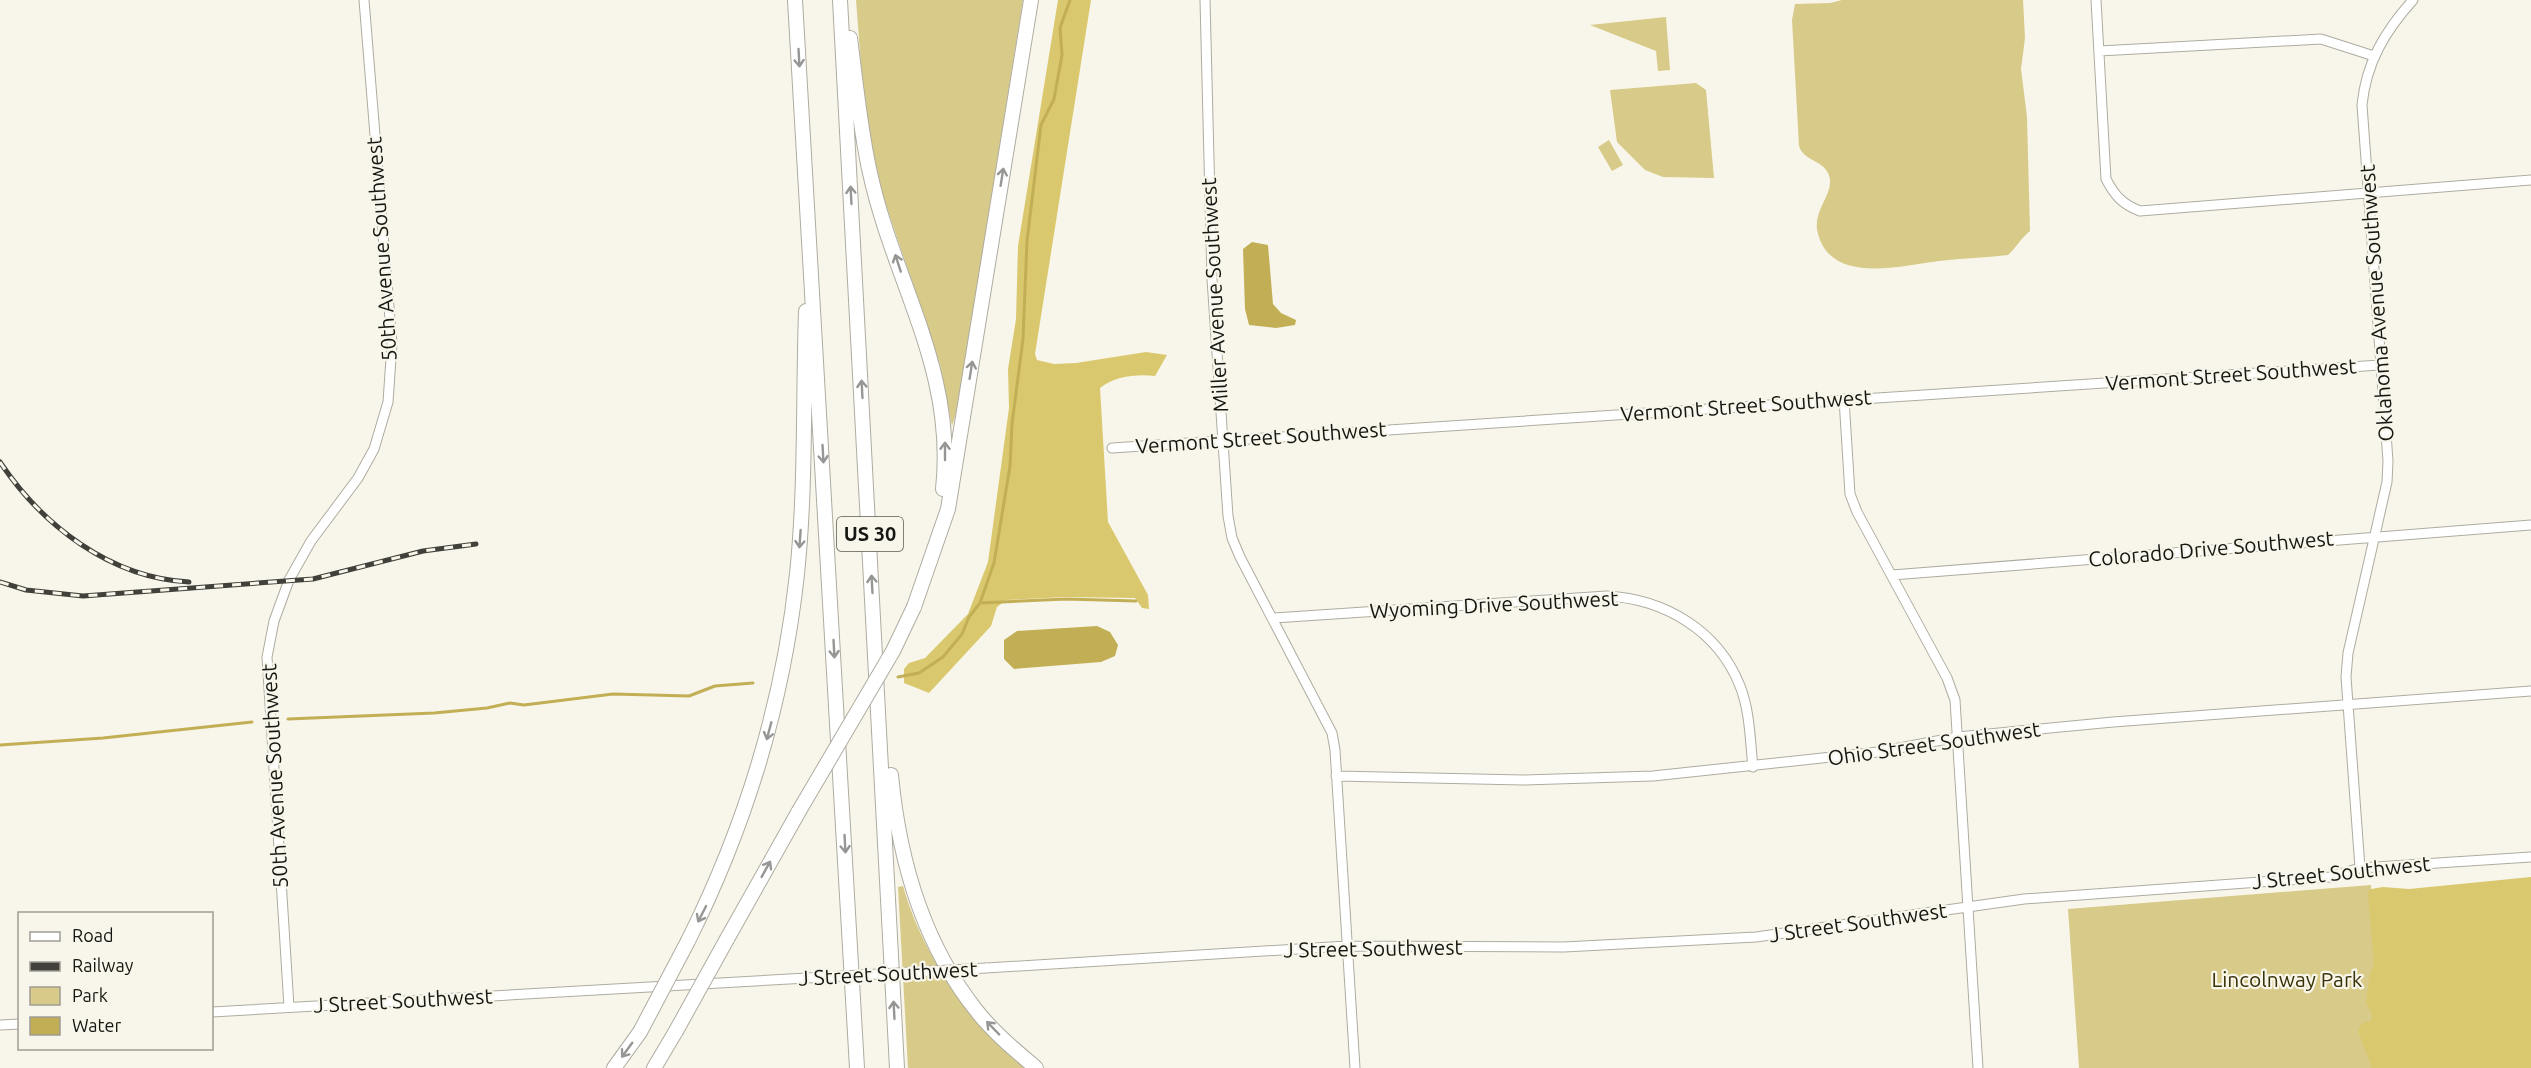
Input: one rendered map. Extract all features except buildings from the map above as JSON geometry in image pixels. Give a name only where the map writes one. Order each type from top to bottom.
[{"type":"highway","name":"US 30","points":[[795,0],[856,1068]]},
{"type":"highway","name":"US 30","points":[[842,0],[897,1068]]},
{"type":"highway","points":[[842,0],[870,174],[938,378],[944,434],[945,474],[940,530]]},
{"type":"highway","points":[[654,1068],[892,651],[914,608],[948,509],[1031,0]]},
{"type":"highway","points":[[614,1068],[640,1032],[718,882],[759,772],[786,652],[797,575],[802,504],[809,228]]},
{"type":"highway","points":[[874,616],[894,812],[909,882],[937,951],[952,977],[995,1031],[1036,1068]]},
{"type":"street","name":"50th Avenue Southwest","points":[[289,1007],[267,657],[274,621],[289,580],[311,541],[358,478],[374,448],[388,402],[392,344],[364,0]]},
{"type":"street","name":"Miller Avenue Southwest","points":[[1205,0],[1212,279],[1222,441],[1232,538],[1332,733],[1354,1068]]},
{"type":"street","points":[[2096,0],[2106,179],[2116,197],[2126,206],[2140,211],[2531,180]]},
{"type":"street","name":"Oklahoma Avenue Southwest","points":[[2360,868],[2348,705],[2348,653],[2387,482],[2388,461],[2362,105],[2364,81],[2374,56],[2385,34],[2413,0]]},
{"type":"street","points":[[2098,51],[2321,39],[2374,56]]},
{"type":"street","name":"Vermont Street Southwest","points":[[1112,448],[2380,365]]},
{"type":"street","points":[[1844,399],[1850,494],[1947,678],[1955,700],[1978,1068]]},
{"type":"street","name":"Colorado Drive Southwest","points":[[1892,575],[2531,525]]},
{"type":"street","name":"Wyoming Drive Southwest","points":[[1274,618],[1607,596],[1632,598],[1683,617],[1707,637],[1725,659],[1739,686],[1747,711],[1753,767]]},
{"type":"street","name":"Ohio Street Southwest","points":[[1336,776],[1523,780],[1653,776],[1878,752],[1958,737],[2114,722],[2531,691]]},
{"type":"street","name":"J Street Southwest","points":[[213,1012],[1347,946],[1564,947],[1658,943],[1767,935],[2066,895],[2330,877],[2360,868],[2531,857]]},
{"type":"street","points":[[0,1025],[18,1024]]},
{"type":"green space","points":[[856,0],[1023,0],[957,410],[952,426],[940,364],[883,196],[870,138],[863,91]]},
{"type":"green space","points":[[1842,0],[2023,0],[2025,38],[2021,69],[2027,117],[2030,231],[2008,255],[1867,268],[1835,259],[1824,247],[1817,229],[1817,221],[1828,193],[1830,180],[1822,165],[1805,155],[1799,146],[1792,20],[1795,4],[1830,3]]},
{"type":"green space","points":[[1666,17],[1670,70],[1658,71],[1656,51],[1590,25]]},
{"type":"green space","points":[[1696,83],[1706,90],[1714,178],[1663,177],[1645,170],[1617,142],[1610,90]]},
{"type":"green space","points":[[1609,140],[1623,165],[1612,171],[1598,147]]},
{"type":"green space","name":"Lincolnway Park","points":[[2371,885],[2382,1068],[2079,1068],[2068,909]]},
{"type":"green space","points":[[903,886],[923,938],[951,986],[985,1028],[1025,1068],[908,1068],[898,887]]},
{"type":"shaded area","points":[[1058,0],[1091,0],[1035,354],[1037,360],[1054,364],[1076,363],[1146,352],[1167,355],[1155,376],[1126,377],[1100,388],[1108,522],[1148,595],[1149,609],[1142,608],[1135,598],[1064,597],[1006,600],[997,607],[991,626],[929,693],[904,683],[904,669],[909,663],[925,658],[968,614],[988,562],[1009,408],[1008,369],[1016,319],[1018,246]]},
{"type":"shaded area","points":[[2531,877],[2531,1068],[2372,1068],[2358,1031],[2362,1023],[2371,1021],[2372,1015],[2366,1002],[2370,972],[2374,966],[2368,893],[2371,889],[2383,887],[2409,889]]},
{"type":"water","points":[[1252,242],[1268,245],[1273,304],[1281,313],[1296,320],[1295,325],[1276,328],[1249,325],[1245,309],[1243,249]]},
{"type":"water","points":[[1097,626],[1110,632],[1118,645],[1115,656],[1101,662],[1014,669],[1004,659],[1004,640],[1017,631]]},
{"type":"waterway","points":[[898,677],[919,673],[943,657],[962,634],[969,617],[980,603],[994,563],[1010,466],[1012,424],[1023,339],[1027,241],[1041,125],[1054,99],[1062,55],[1060,28],[1070,0]]},
{"type":"waterway","points":[[980,603],[1066,599],[1136,601]]},
{"type":"waterway","points":[[288,719],[434,713],[487,708],[510,703],[524,705],[613,694],[689,696],[715,686],[753,683]]},
{"type":"waterway","points":[[0,745],[103,738],[252,722]]},
{"type":"railway","points":[[0,462],[36,507],[57,527],[81,544],[106,559],[132,570],[160,578],[189,582]]},
{"type":"railway","points":[[0,582],[26,590],[83,596],[313,579],[423,551],[476,544]]}]
